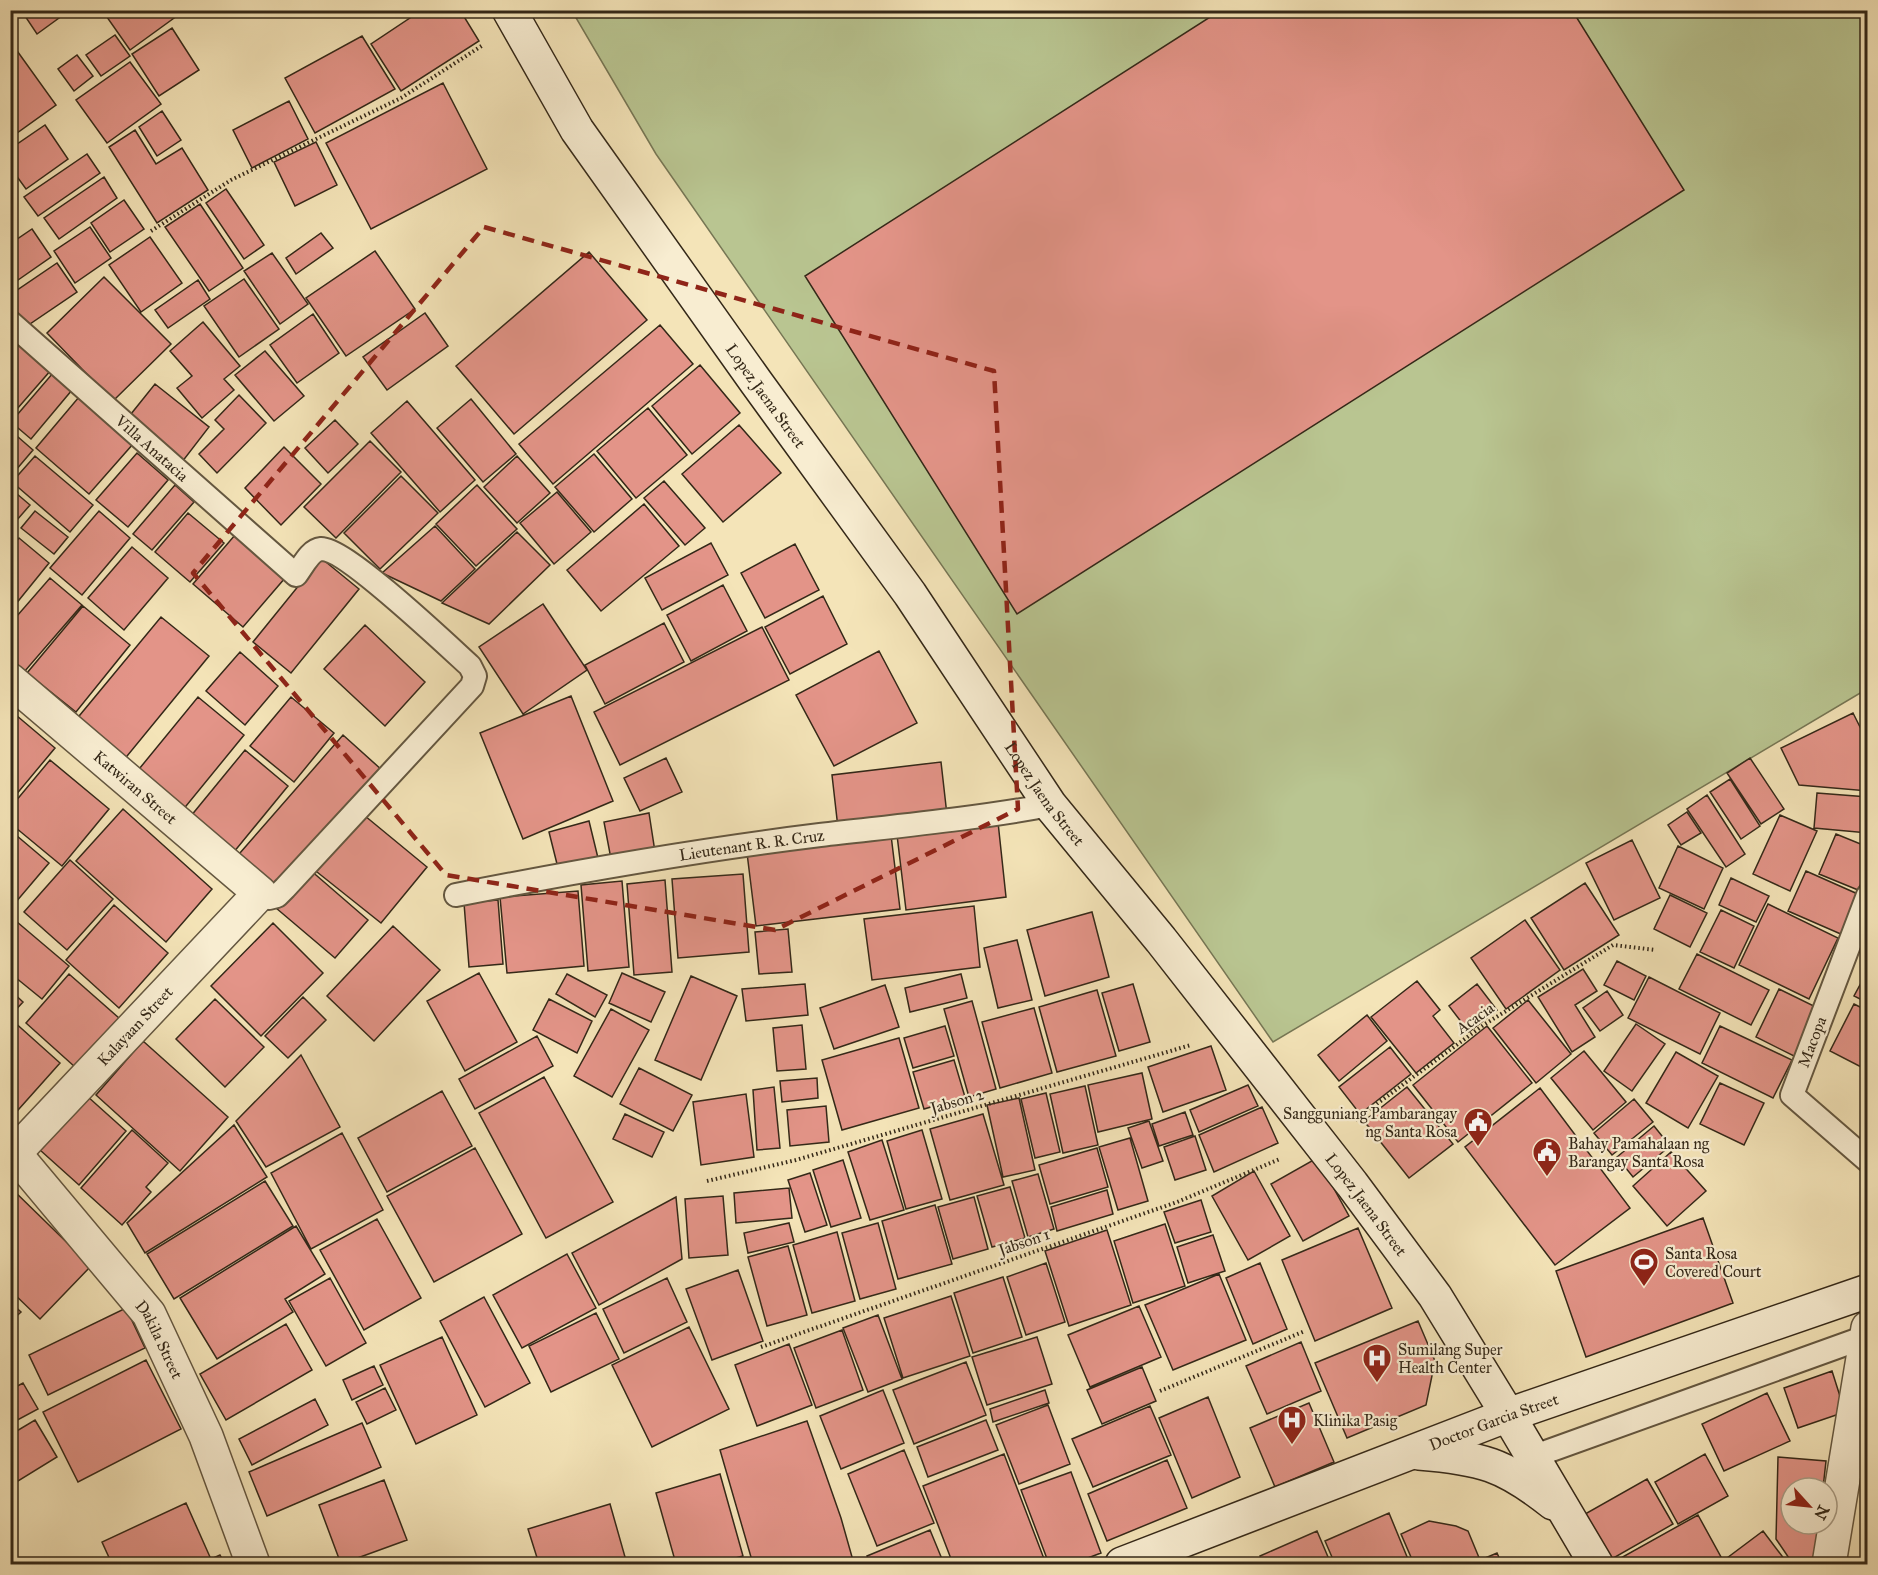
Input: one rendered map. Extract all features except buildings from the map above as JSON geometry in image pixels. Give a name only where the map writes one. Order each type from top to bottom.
[{"type":"street","name":"Lopez Jaena Street","points":[[512,17],[577,130],[909,594],[1050,805],[1161,940],[1321,1143],[1434,1296],[1596,1564]]},
{"type":"street","name":"Katwiran Street","points":[[10,680],[260,893]]},
{"type":"street","name":"Kalayaan Street","points":[[12,1153],[260,893]]},
{"type":"street","name":"Dakila Street","points":[[12,1153],[149,1314],[206,1436],[252,1564]]},
{"type":"street","name":"Doctor Garcia Street","points":[[1122,1564],[1508,1415],[1868,1290]]},
{"type":"street","points":[[1829,1564],[1867,1333]]},
{"type":"street","points":[[1412,1452],[1461,1457],[1489,1463],[1520,1478],[1567,1514]]},
{"type":"lane","name":"Villa Anatacia","points":[[10,322],[296,575],[312,553],[321,549],[332,552],[380,585],[470,666],[475,676],[472,686],[285,888],[277,896],[268,898],[260,893]]},
{"type":"lane","name":"Lieutenant R. R. Cruz","points":[[456,896],[578,871],[818,836],[992,816],[1050,805]]},
{"type":"lane","name":"Macopa","points":[[1868,895],[1792,1095],[1868,1161]]},
{"type":"lane","points":[[1532,1457],[1867,1333]]},
{"type":"path","points":[[151,231],[231,180],[401,98],[512,17]]},
{"type":"path","name":"Acacia","points":[[1321,1143],[1398,1089],[1485,1023],[1614,945],[1656,950]]},
{"type":"path","name":"Jabson 2","points":[[707,1181],[807,1157],[1201,1042]]},
{"type":"path","name":"Jabson 1","points":[[761,1347],[1176,1202],[1283,1158]]},
{"type":"path","points":[[1160,1390],[1305,1331]]},
{"type":"highlighted area","points":[[484,227],[994,371],[1018,809],[775,930],[446,875],[193,573]]},
{"type":"green space","points":[[572,11],[1867,11],[1867,689],[1273,1042],[656,154]]},
{"type":"place","name":"Sangguniang Pambarangay ng Santa Rosa","points":[[1478,1148]]},
{"type":"place","name":"Bahay Pamahalaan ng Barangay Santa Rosa","points":[[1547,1178]]},
{"type":"place","name":"Santa Rosa Covered Court","points":[[1644,1288]]},
{"type":"place","name":"Sumilang Super Health Center","points":[[1377,1384]]},
{"type":"place","name":"Klinika Pasig","points":[[1292,1446]]}]
